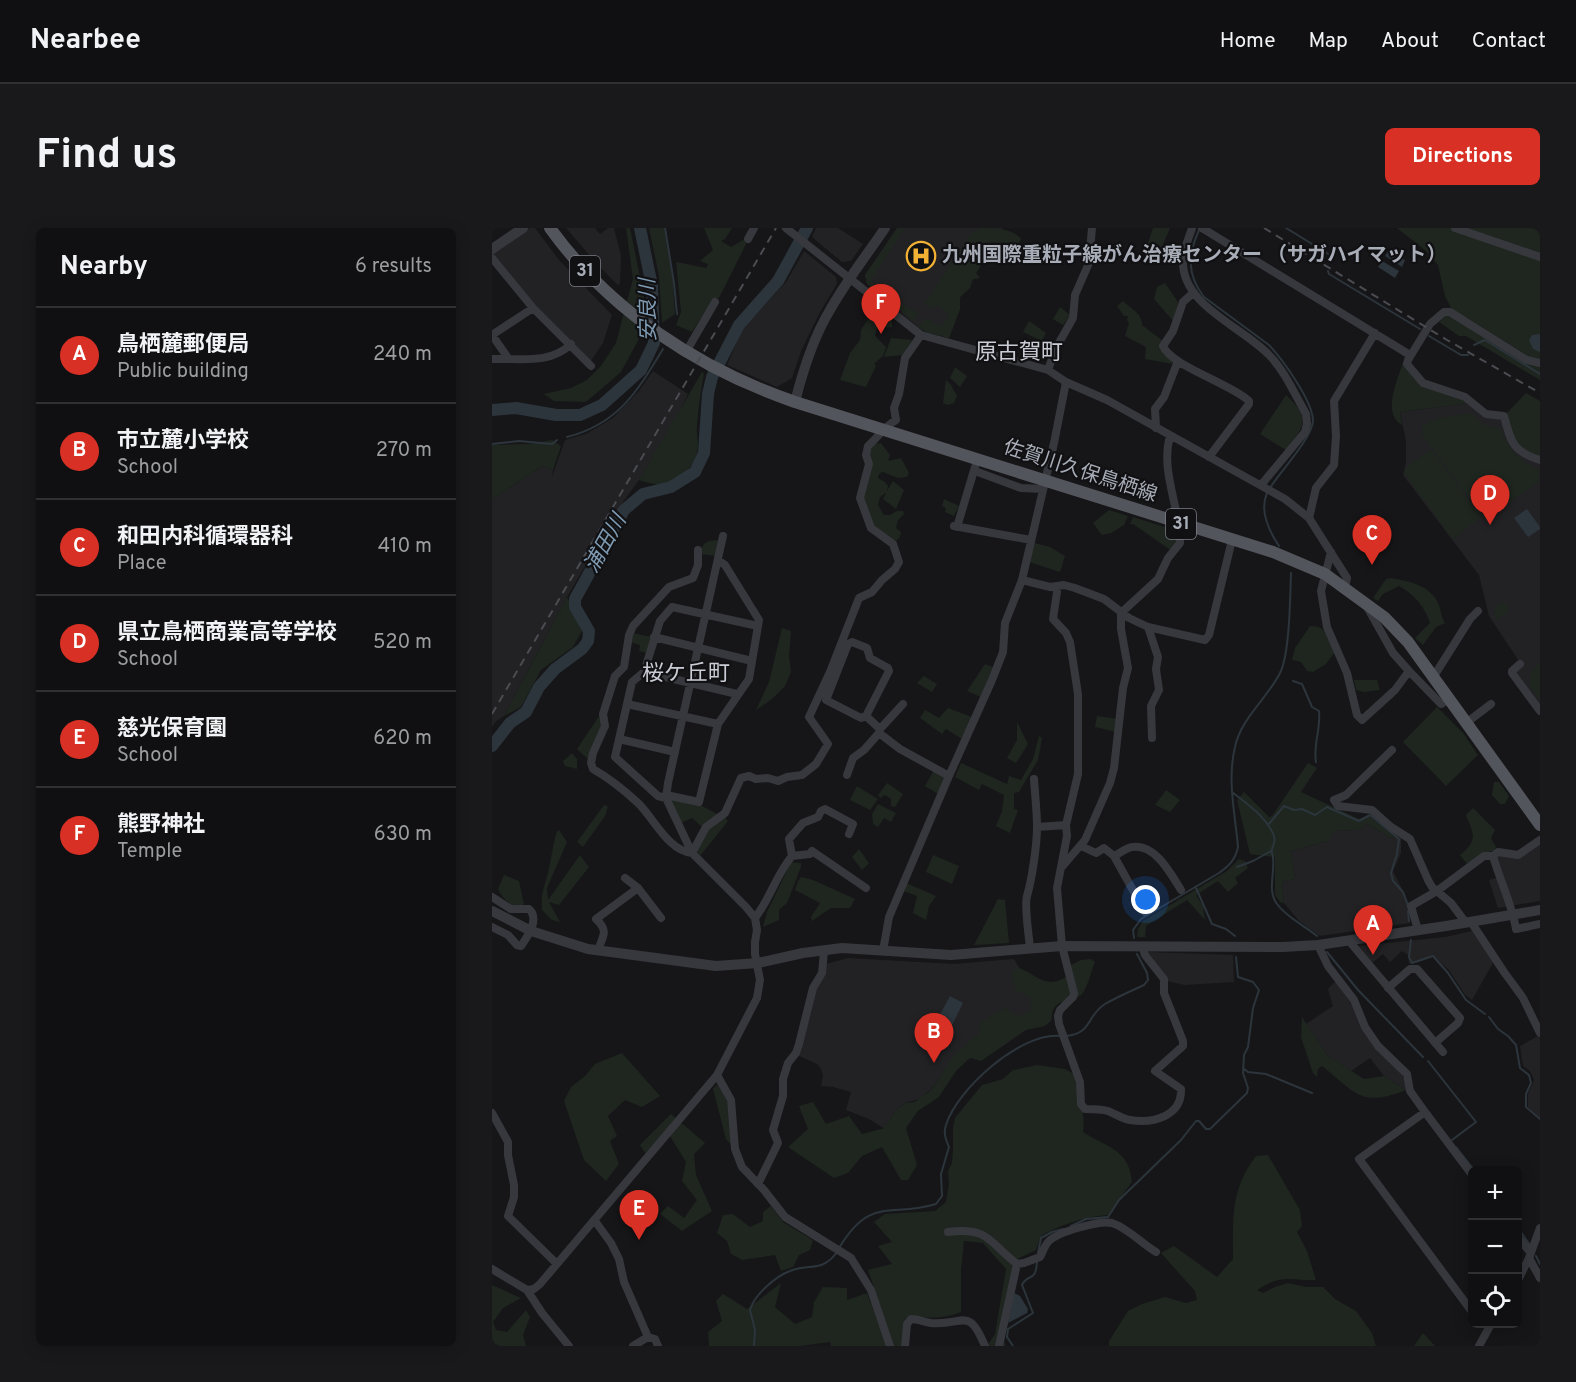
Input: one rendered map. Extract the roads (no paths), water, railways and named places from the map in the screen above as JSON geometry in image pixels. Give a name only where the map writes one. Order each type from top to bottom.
[{"type":"main road","name":"佐賀川久保鳥栖線","points":[[550,228],[565,249],[589,275],[625,308],[686,352],[744,383],[976,465],[1273,552],[1325,574],[1365,602],[1398,631],[1434,676],[1466,723],[1539,820]]},
{"type":"street","points":[[492,249],[523,228]]},
{"type":"street","points":[[748,239],[754,228]]},
{"type":"street","points":[[786,228],[852,278],[921,335],[1048,370],[1065,382],[1107,400],[1273,491],[1309,518],[1347,578],[1345,588]]},
{"type":"street","points":[[795,402],[817,335],[830,308],[885,228]]},
{"type":"street","points":[[1048,370],[1056,348],[1072,318],[1075,295],[1089,263],[1092,228]]},
{"type":"street","points":[[1192,228],[1183,261],[1185,275],[1193,293],[1203,304],[1271,356],[1306,414],[1305,432],[1262,486]]},
{"type":"street","points":[[1455,228],[1540,257]]},
{"type":"street","points":[[1205,230],[1410,355]]},
{"type":"street","points":[[492,258],[533,308],[591,366]]},
{"type":"street","points":[[1193,293],[1183,302],[1173,331],[1163,346],[1164,351],[1249,401],[1209,457]]},
{"type":"street","points":[[686,352],[715,302]]},
{"type":"street","points":[[508,358],[492,335],[533,308]]},
{"type":"street","points":[[1540,363],[1527,360],[1450,312],[1444,312],[1430,324],[1408,360],[1408,367],[1420,381],[1465,397],[1486,414],[1504,416],[1508,435],[1515,447],[1527,456],[1540,460]]},
{"type":"street","points":[[1309,518],[1316,488],[1334,465],[1336,436],[1334,401],[1375,333]]},
{"type":"street","points":[[692,853],[706,827],[725,813],[741,778],[748,776],[778,781],[787,777],[799,776],[816,764],[828,747],[827,740],[809,717],[830,672],[859,598],[872,592],[899,562],[893,544],[874,532],[868,524],[860,498],[869,464],[866,455],[868,446],[897,418],[894,408],[899,394],[905,358],[921,335]]},
{"type":"street","points":[[492,359],[545,358],[559,354],[571,344]]},
{"type":"street","points":[[1156,428],[1155,409],[1164,397],[1178,361]]},
{"type":"street","points":[[883,951],[889,917],[1003,652],[1008,613],[1022,580],[1065,382]]},
{"type":"street","points":[[1061,868],[1081,846],[1110,783],[1114,768],[1123,688],[1128,668],[1121,629],[1121,613],[1162,575],[1164,564],[1180,543],[1179,524],[1168,470],[1167,445],[1170,436]]},
{"type":"street","points":[[976,465],[955,526],[1031,540]]},
{"type":"street","points":[[527,1290],[534,1289],[540,1284],[717,1075],[757,998],[760,980],[755,942],[757,930],[754,918],[746,907],[692,853],[666,796],[723,536]]},
{"type":"street","points":[[1022,580],[1056,587],[1064,585],[1096,595],[1121,613],[1148,627],[1205,640],[1209,635],[1232,540]]},
{"type":"street","points":[[692,853],[681,850],[662,834],[640,805],[593,769],[591,762],[605,726],[603,714],[615,676],[624,667],[629,635],[633,626],[669,587],[693,578],[700,557],[698,550]]},
{"type":"street","points":[[1331,552],[1321,591],[1327,627],[1347,673],[1357,715],[1362,720],[1395,690],[1409,671]]},
{"type":"street","points":[[718,560],[725,565],[759,620],[758,626],[752,660],[748,679],[718,724],[699,802],[658,796],[615,757],[632,682],[644,672],[660,621],[672,608],[758,626]]},
{"type":"street","points":[[1056,587],[1053,619],[1066,633],[1070,642],[1078,694],[1078,774],[1066,825],[1067,836],[1057,888],[1062,946],[1074,993],[1058,1016],[1080,1082],[1081,1104],[1085,1109],[1105,1110],[1131,1120],[1164,1118],[1179,1105],[1181,1089],[1155,1071],[1183,1046],[1183,1041],[1164,993],[1164,979],[1145,955],[1142,946]]},
{"type":"street","points":[[1365,602],[1373,621],[1393,653],[1442,704],[1449,699]]},
{"type":"street","points":[[1434,676],[1470,619],[1478,611]]},
{"type":"street","points":[[1148,627],[1158,657],[1156,669],[1159,690],[1151,706],[1152,738]]},
{"type":"street","points":[[654,637],[752,660]]},
{"type":"street","points":[[852,642],[867,648],[870,658],[888,668],[889,671],[866,716],[861,718],[826,699],[848,644],[852,642]]},
{"type":"street","points":[[1520,664],[1512,671],[1512,674],[1540,711]]},
{"type":"street","points":[[644,672],[737,694]]},
{"type":"street","points":[[627,704],[718,724]]},
{"type":"street","points":[[847,776],[853,758],[864,750],[903,704]]},
{"type":"street","points":[[1466,723],[1491,704]]},
{"type":"street","points":[[866,716],[900,749],[949,776]]},
{"type":"street","points":[[619,739],[675,752]]},
{"type":"street","points":[[1392,750],[1346,795],[1334,800],[1338,806],[1372,810],[1391,827],[1406,835],[1414,847],[1428,880],[1468,923],[1504,972],[1523,998],[1540,1033]]},
{"type":"street","points":[[1030,948],[1027,901],[1037,827],[1034,779]]},
{"type":"street","points":[[792,856],[789,839],[803,823],[818,817],[825,809],[853,824],[849,834]]},
{"type":"street","points":[[1037,827],[1066,825]]},
{"type":"street","points":[[1418,930],[1412,906],[1437,891],[1484,855],[1493,856],[1498,852],[1518,855],[1540,840]]},
{"type":"street","points":[[1081,846],[1096,853],[1104,848],[1114,856],[1145,912]]},
{"type":"street","points":[[1114,856],[1131,847],[1155,855],[1161,859],[1181,890]]},
{"type":"street","points":[[754,918],[761,910],[781,870],[792,856],[810,854],[812,851],[866,888]]},
{"type":"street","points":[[1493,856],[1498,876],[1513,913],[1516,929],[1540,924]]},
{"type":"street","points":[[625,878],[638,888],[662,918]]},
{"type":"street","points":[[598,951],[605,931],[596,919],[638,888]]},
{"type":"street","points":[[492,897],[511,909],[529,909],[533,912],[534,918],[531,931],[521,946],[517,945],[508,935],[492,927]]},
{"type":"street","points":[[492,911],[531,931],[588,949],[716,966],[758,963],[803,953],[842,948],[951,955],[1062,946],[1283,947],[1318,945],[1540,910]]},
{"type":"street","points":[[1349,940],[1443,1052]]},
{"type":"street","points":[[1318,945],[1328,966],[1354,1000],[1365,1027],[1378,1046],[1407,1074],[1410,1091],[1468,1169]]},
{"type":"street","points":[[758,1184],[778,1143],[773,1130],[783,1096],[783,1079],[800,1044],[813,988],[822,973],[824,951]]},
{"type":"street","points":[[1388,988],[1410,969],[1417,969],[1460,1018],[1458,1023],[1435,1043]]},
{"type":"street","points":[[717,1075],[731,1100],[735,1149],[742,1167],[785,1217],[851,1258],[871,1290],[890,1346]]},
{"type":"street","points":[[1425,1112],[1359,1159],[1468,1306]]},
{"type":"street","points":[[492,1113],[508,1142],[514,1191],[508,1216],[557,1264]]},
{"type":"street","points":[[595,1221],[619,1259],[624,1282],[648,1337]]},
{"type":"street","points":[[1017,1264],[1038,1259],[1052,1238],[1086,1225],[1108,1223],[1120,1227],[1156,1252]]},
{"type":"street","points":[[1521,1274],[1533,1250],[1540,1228]]},
{"type":"street","points":[[948,1232],[967,1230],[991,1238],[1004,1254],[1017,1264]]},
{"type":"street","points":[[1533,1250],[1540,1278]]},
{"type":"street","points":[[999,1346],[1017,1264]]},
{"type":"street","points":[[492,1269],[527,1290],[569,1346]]},
{"type":"street","points":[[905,1346],[907,1324],[911,1319],[930,1323],[969,1320],[979,1330],[985,1346]]},
{"type":"street","points":[[1479,1346],[1488,1328]]},
{"type":"street","points":[[633,1346],[648,1337],[655,1339],[658,1346]]},
{"type":"waterway","name":"安良川","points":[[492,410],[516,408],[556,415],[580,415],[602,405],[641,370],[654,343],[652,286],[640,228]]},
{"type":"waterway","points":[[665,228],[677,314]]},
{"type":"waterway","name":"浦田川","points":[[492,746],[510,723],[526,712],[539,687],[555,669],[582,649],[588,641],[589,631],[575,607],[575,599],[624,510],[643,494],[671,487],[695,472],[704,453],[708,394],[712,377],[739,325],[778,281],[807,228]]},
{"type":"waterway","points":[[1200,228],[1191,255],[1192,272],[1198,288],[1204,297],[1269,345],[1296,381],[1312,413],[1313,421],[1307,436],[1270,488]]},
{"type":"waterway","points":[[1286,228],[1330,255],[1332,260]]},
{"type":"waterway","points":[[1328,271],[1329,274],[1420,329]]},
{"type":"waterway","points":[[1429,336],[1461,355],[1468,355]]},
{"type":"waterway","points":[[1474,345],[1485,340],[1540,374]]},
{"type":"waterway","points":[[567,437],[600,424],[613,415],[635,392],[663,349]]},
{"type":"waterway","points":[[492,444],[519,441],[552,444],[557,440]]},
{"type":"waterway","points":[[1267,493],[1265,514],[1279,546]]},
{"type":"waterway","points":[[1134,938],[1133,930],[1141,919],[1219,873],[1234,859],[1238,847],[1232,784],[1235,747],[1248,718],[1275,682],[1283,664],[1289,625],[1291,573]]},
{"type":"waterway","points":[[1293,681],[1302,684],[1312,707],[1319,711],[1316,762]]},
{"type":"waterway","points":[[1232,792],[1262,817],[1274,836],[1272,851],[1274,899],[1281,909],[1317,936]]},
{"type":"waterway","points":[[1268,825],[1284,806],[1294,810],[1302,809],[1315,815],[1327,807],[1359,821],[1370,815],[1399,839],[1391,873],[1393,881],[1403,892],[1408,906]]},
{"type":"waterway","points":[[1237,867],[1271,851]]},
{"type":"waterway","points":[[1196,888],[1212,924],[1226,929],[1235,936]]},
{"type":"waterway","points":[[1408,911],[1409,921]]},
{"type":"waterway","points":[[1411,940],[1409,957],[1412,963],[1433,956],[1448,973],[1466,1000],[1485,1014]]},
{"type":"waterway","points":[[1327,952],[1358,990],[1423,1057]]},
{"type":"waterway","points":[[1066,1036],[1074,1035],[1085,1028],[1105,1004],[1144,985],[1148,980],[1147,973],[1137,954]]},
{"type":"waterway","points":[[1071,1226],[1086,1219],[1108,1217],[1119,1200],[1181,1140],[1196,1121],[1199,1121],[1206,1129],[1210,1129],[1247,1093],[1248,1088],[1243,1073],[1244,1055],[1248,1047],[1253,1008],[1259,990],[1253,982],[1238,977],[1236,957]]},
{"type":"waterway","points":[[1489,1017],[1498,1029],[1516,1045],[1520,1068],[1529,1075],[1531,1083],[1526,1094],[1526,1107],[1540,1119]]},
{"type":"waterway","points":[[839,1248],[850,1231],[872,1214],[936,1204],[942,1196],[941,1174],[949,1147],[945,1128],[952,1111],[963,1095],[992,1066],[1010,1053],[1027,1043],[1044,1037],[1060,1036]]},
{"type":"waterway","points":[[1428,1061],[1476,1122],[1452,1140]]},
{"type":"waterway","points":[[1243,1068],[1248,1072],[1266,1074],[1312,1093]]},
{"type":"waterway","points":[[1456,1147],[1471,1166]]},
{"type":"waterway","points":[[1038,1253],[1041,1238],[1063,1229]]},
{"type":"waterway","points":[[1522,1234],[1530,1245]]},
{"type":"waterway","points":[[754,1346],[755,1330],[750,1310],[761,1292],[784,1273],[821,1265],[837,1252]]},
{"type":"waterway","points":[[1536,1256],[1540,1264]]},
{"type":"waterway","points":[[1013,1346],[1007,1337],[1008,1329],[1033,1313],[1022,1285],[1035,1273],[1037,1261]]},
{"type":"railway","points":[[492,714],[776,228]]},
{"type":"railway","points":[[1264,228],[1447,340],[1540,393]]},
{"type":"place","name":"九州国際重粒子線がん治療センター （サガハイマット）","points":[[921,256]]},
{"type":"place","name":"熊野神社","points":[[881,334]]},
{"type":"place","name":"県立鳥栖商業高等学校","points":[[1490,525]]},
{"type":"place","name":"和田内科循環器科","points":[[1372,565]]},
{"type":"place","name":"鳥栖麓郵便局","points":[[1373,955]]},
{"type":"place","name":"市立麓小学校","points":[[934,1063]]},
{"type":"place","name":"慈光保育園","points":[[639,1240]]},
{"type":"district","name":"原古賀町","points":[[1019,353]]},
{"type":"district","name":"桜ケ丘町","points":[[686,674]]}]
